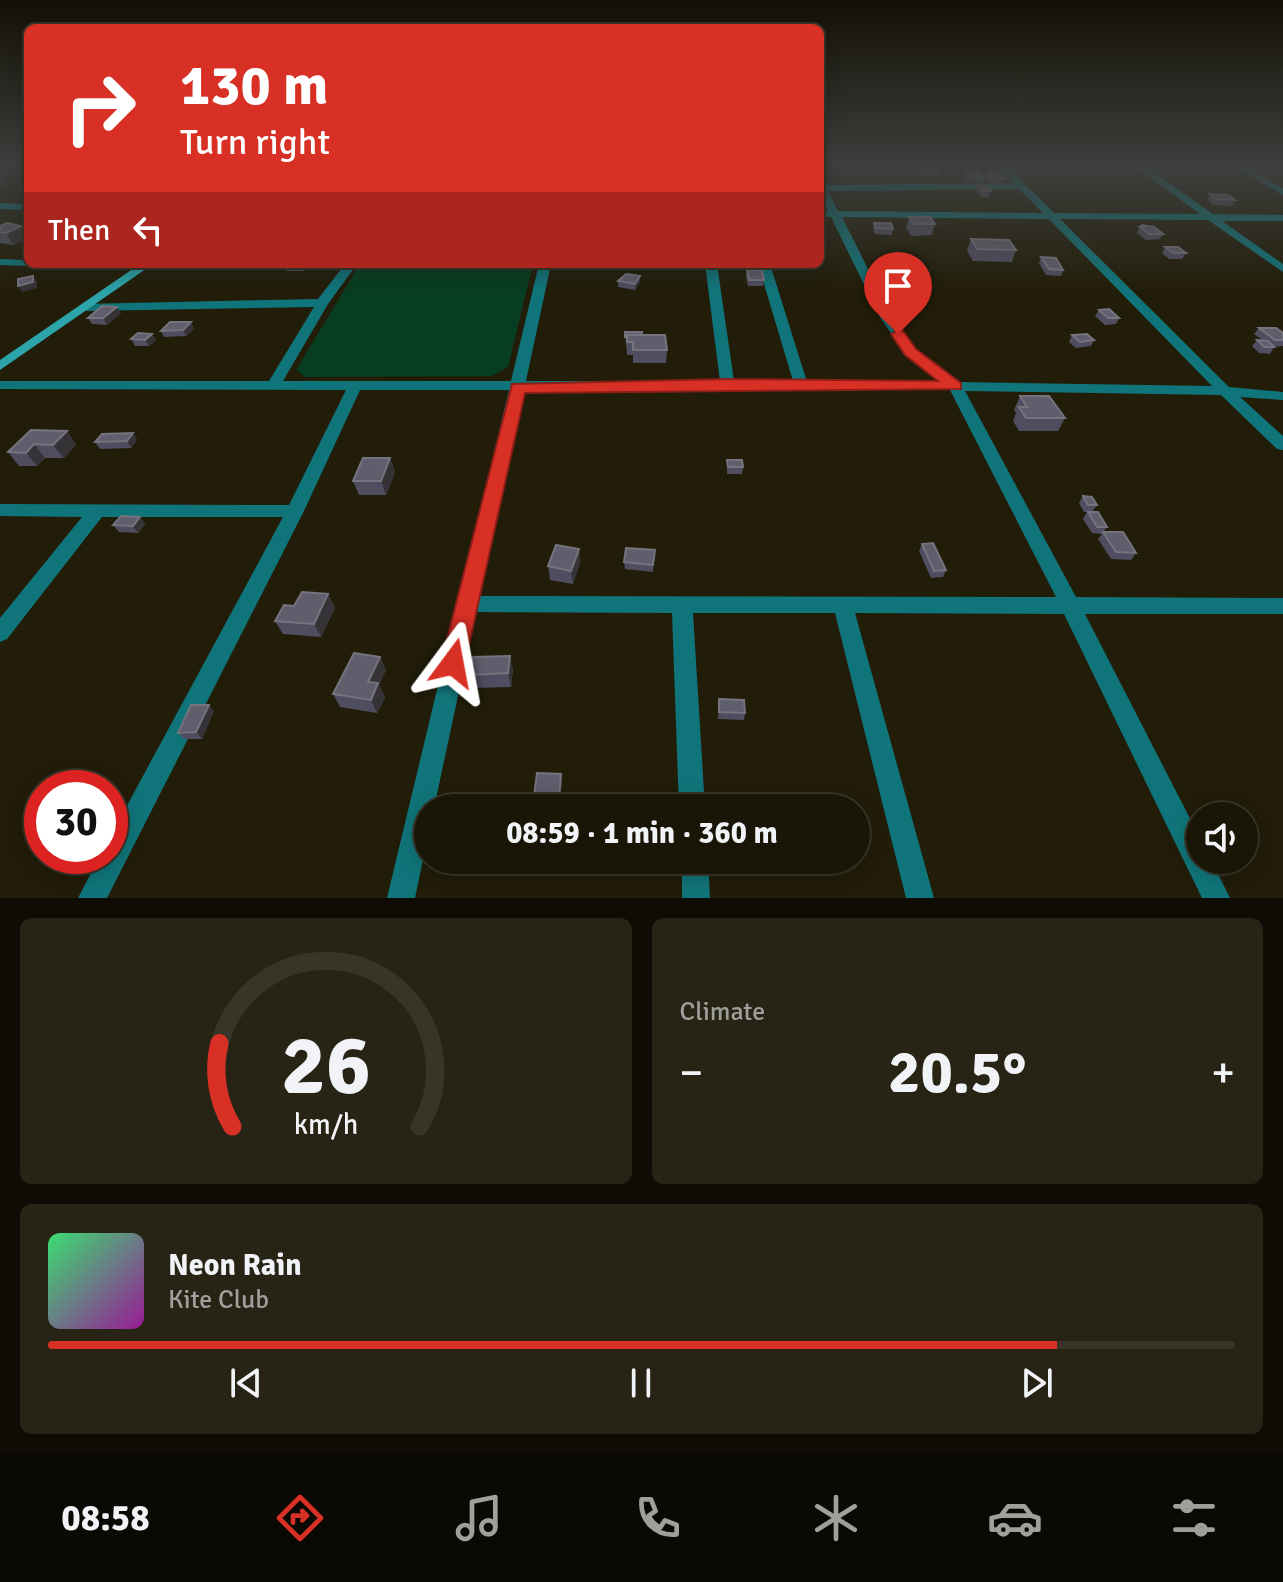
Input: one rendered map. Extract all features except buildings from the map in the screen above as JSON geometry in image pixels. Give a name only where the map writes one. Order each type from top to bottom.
[{"type":"street","points":[[1042,208],[1283,445]]},
{"type":"street","points":[[1195,208],[1283,269]]},
{"type":"street","points":[[827,214],[1283,218]]},
{"type":"street","points":[[827,214],[894,329],[911,352],[955,386],[1071,607],[1216,898]]},
{"type":"street","points":[[0,262],[24,263]]},
{"type":"street","points":[[0,366],[142,268]]},
{"type":"street","points":[[274,384],[322,303],[348,268]]},
{"type":"street","points":[[401,898],[544,268]]},
{"type":"street","points":[[712,268],[727,384]]},
{"type":"street","points":[[765,268],[801,385]]},
{"type":"street","points":[[86,307],[322,303]]},
{"type":"street","points":[[0,385],[274,384],[518,388],[727,384],[1225,391],[1283,396]]},
{"type":"street","points":[[92,898],[295,511],[355,386]]},
{"type":"street","points":[[0,510],[295,511]]},
{"type":"street","points":[[0,633],[96,512]]},
{"type":"street","points":[[682,603],[691,794]]},
{"type":"street","points":[[466,604],[1283,606]]},
{"type":"street","points":[[843,606],[920,898]]},
{"type":"street","points":[[695,874],[696,898]]},
{"type":"green space","points":[[358,268],[532,268],[508,367],[492,376],[305,377],[296,370]]},
{"type":"route","points":[[453,663],[518,388],[727,384],[955,386],[911,352],[898,334]]}]
